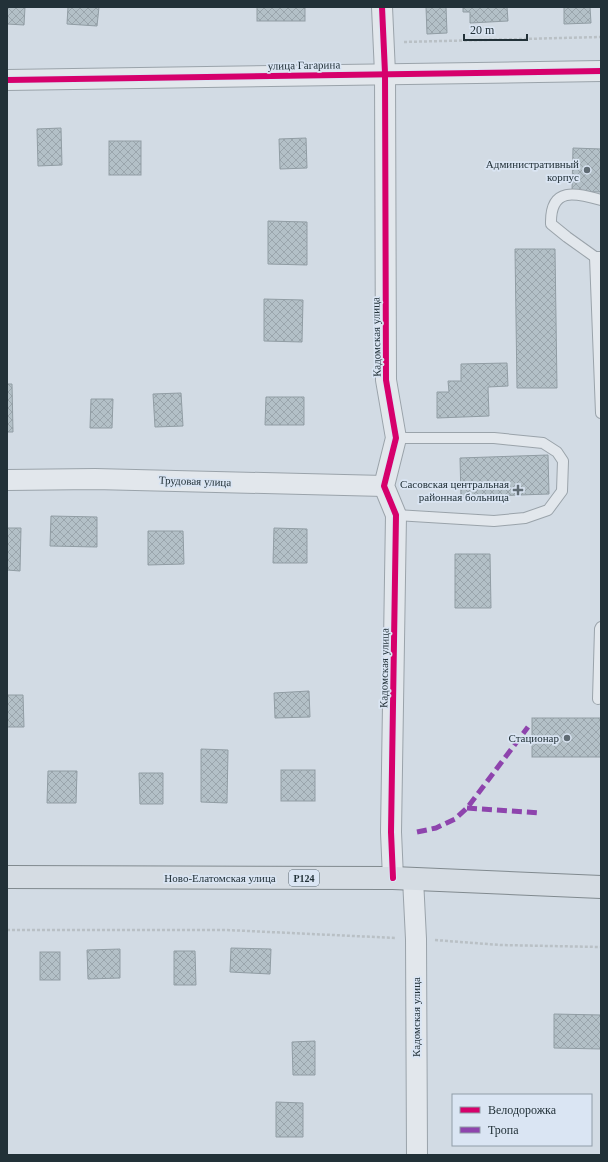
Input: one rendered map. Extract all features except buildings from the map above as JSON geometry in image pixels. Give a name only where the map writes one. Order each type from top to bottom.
[{"type":"main road","name":"Ново-Елатомская улица","points":[[7,877],[403,879],[601,887]]},
{"type":"street","name":"Кадомская улица","points":[[382,7],[385,73],[386,380],[396,438],[384,486],[396,515],[391,832],[416,938],[417,1155]]},
{"type":"street","name":"улица Гагарина","points":[[7,80],[385,73],[601,71]]},
{"type":"street","name":"Трудовая улица","points":[[7,480],[95,478],[384,486]]},
{"type":"lane","points":[[601,200],[580,194],[567,194],[557,200],[550,213],[551,224],[567,237],[598,257],[601,413]]},
{"type":"lane","points":[[396,438],[494,438],[543,443],[557,452],[563,461],[562,491],[548,510],[525,518],[494,521],[396,515]]},
{"type":"lane","points":[[598,699],[601,628]]},
{"type":"path","points":[[383,43],[601,37]]},
{"type":"path","points":[[7,930],[227,930],[416,938],[500,945],[601,947]]},
{"type":"marked path","points":[[417,832],[436,828],[455,819],[467,808],[528,727]]},
{"type":"marked path","points":[[467,808],[540,813]]},
{"type":"cycle path","points":[[382,7],[385,73],[386,380],[396,438],[384,486],[396,515],[391,832],[393,878]]},
{"type":"cycle path","points":[[7,80],[601,71]]},
{"type":"place","name":"Административный корпус","points":[[587,170]]},
{"type":"place","name":"Сасовская центральная районная больница","points":[[518,490]]},
{"type":"place","name":"Стационар","points":[[567,738]]}]
